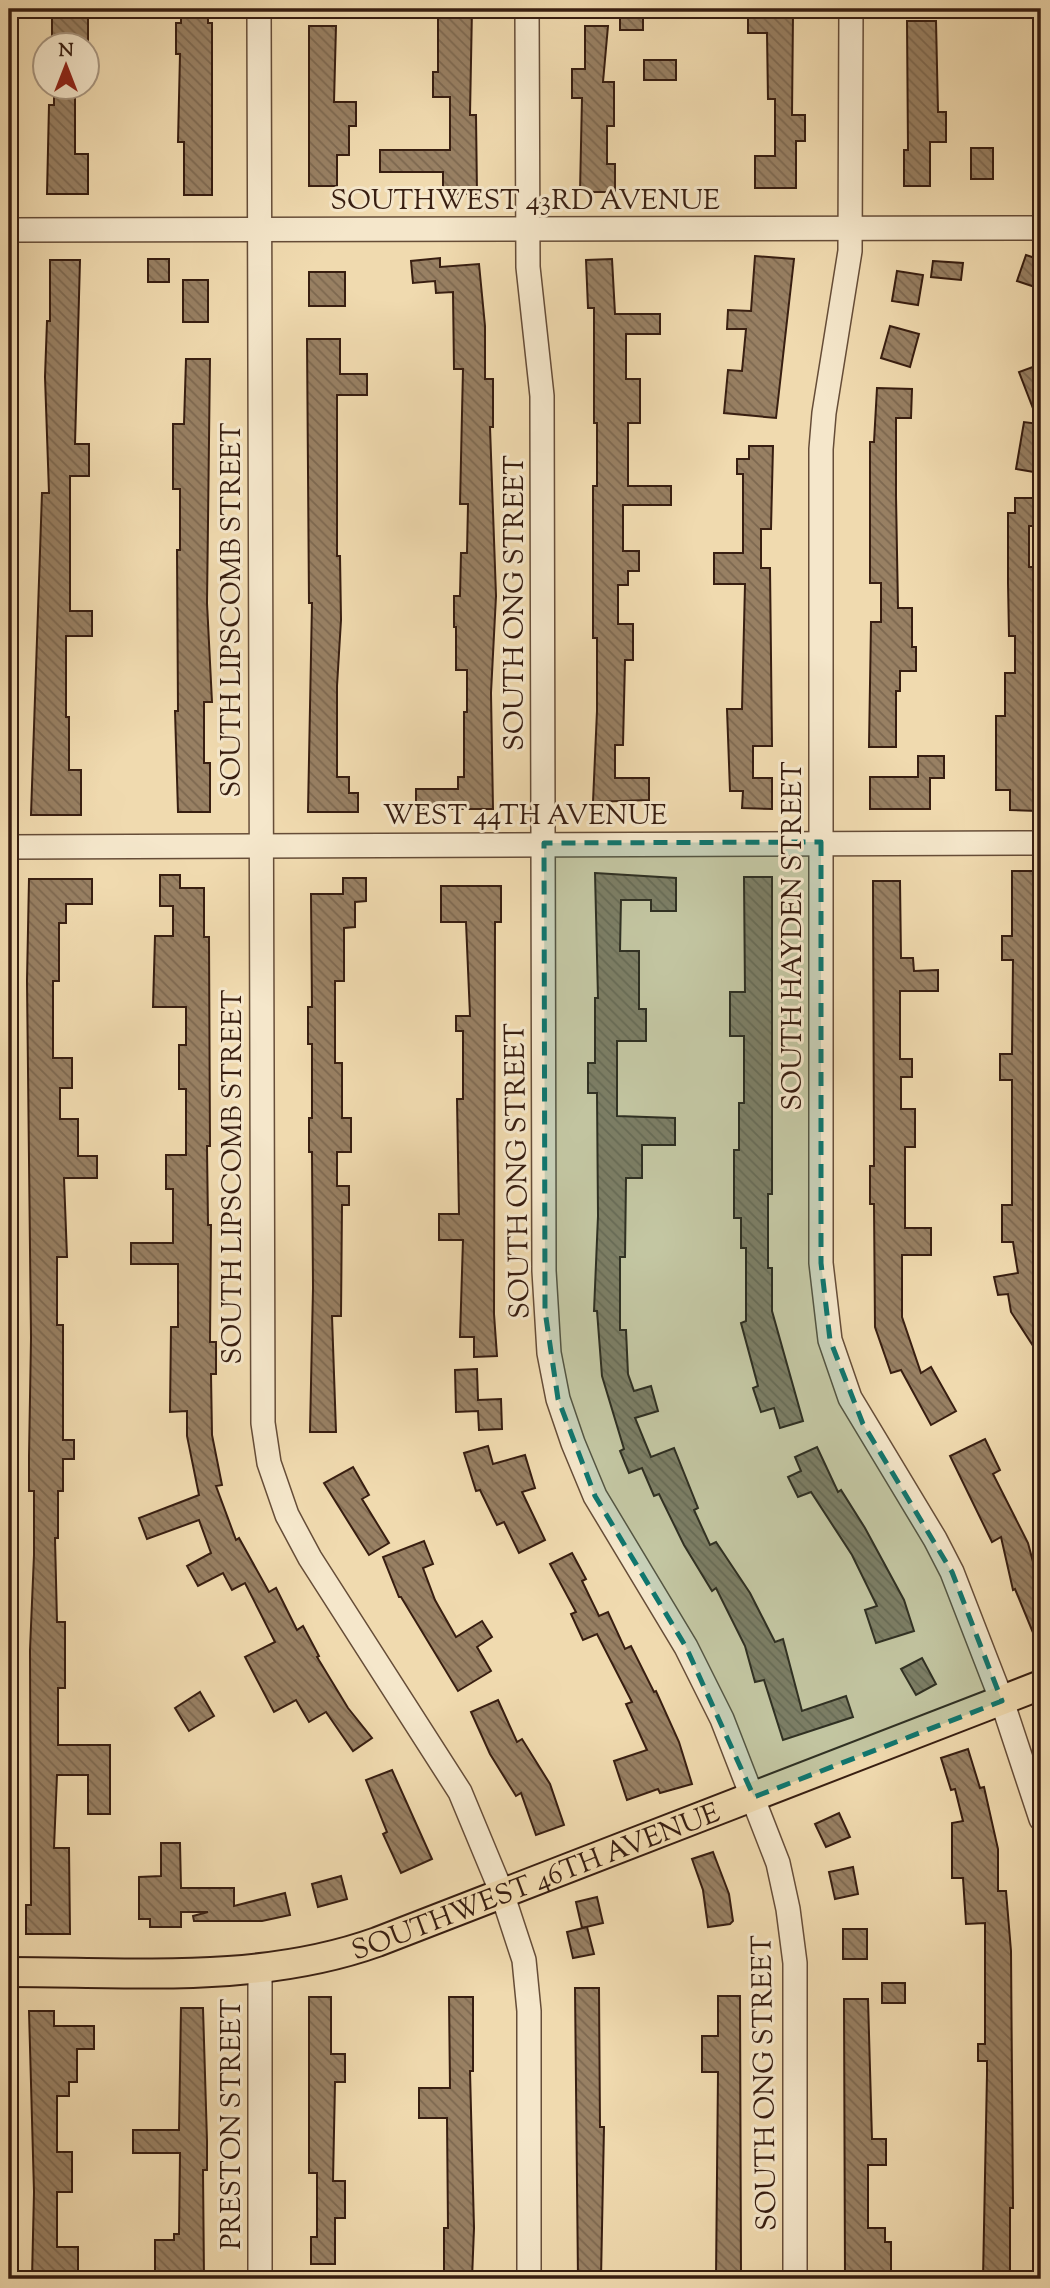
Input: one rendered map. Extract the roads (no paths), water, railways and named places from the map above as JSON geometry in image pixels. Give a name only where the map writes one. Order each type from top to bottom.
[{"type":"main road","name":"SOUTHWEST 46TH AVENUE","points":[[9,1972],[260,1969],[313,1961],[363,1947],[1041,1685]]},
{"type":"street","name":"SOUTH LIPSCOMB STREET","points":[[259,9],[261,1386],[270,1463],[287,1514],[310,1558],[460,1792],[502,1893],[524,1960],[529,2011],[529,2279]]},
{"type":"street","name":"SOUTH ONG STREET","points":[[527,9],[527,267],[542,396],[544,1284],[549,1353],[558,1399],[595,1496],[686,1647],[722,1719],[778,1863],[789,1909],[795,1963],[795,2279]]},
{"type":"street","name":"SOUTH HAYDEN STREET","points":[[851,9],[848,272],[824,413],[821,449],[821,1263],[830,1339],[842,1378],[863,1424],[922,1516],[952,1572],[1002,1701],[1041,1819]]},
{"type":"street","name":"SOUTHWEST 43RD AVENUE","points":[[9,230],[1041,228]]},
{"type":"street","name":"WEST 44TH AVENUE","points":[[9,847],[1041,843]]},
{"type":"street","name":"PRESTON STREET","points":[[260,1969],[260,2279]]}]
